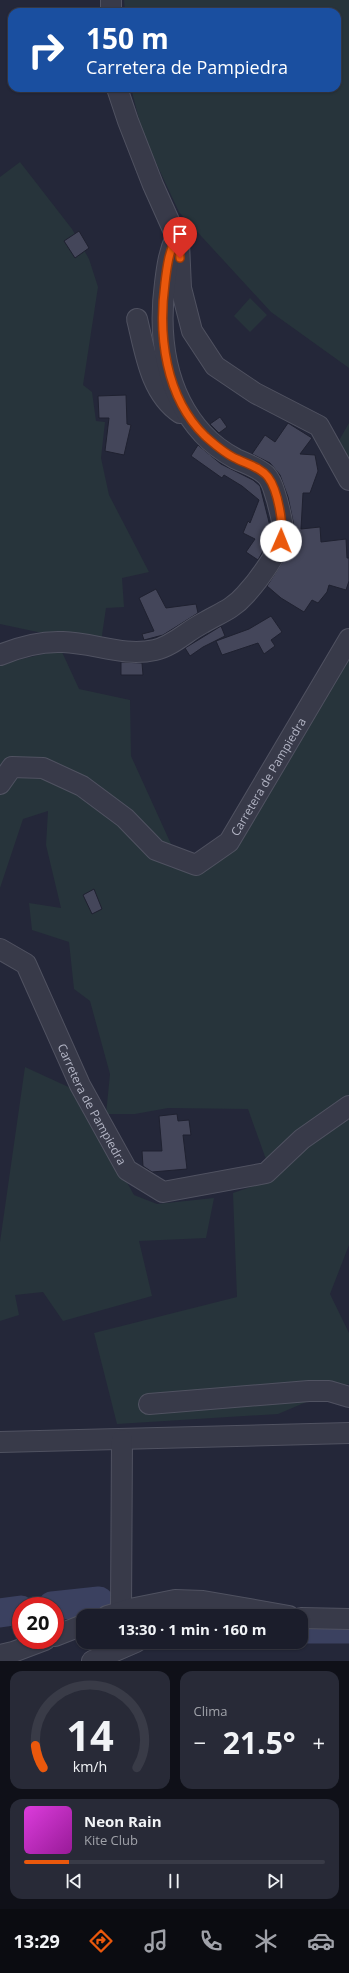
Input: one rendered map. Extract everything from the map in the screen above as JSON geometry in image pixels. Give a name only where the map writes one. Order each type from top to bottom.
[{"type":"street","points":[[118,92],[128,121],[179,243],[181,288],[192,331],[215,366],[255,393],[319,426],[349,480]]},
{"type":"street","points":[[176,237],[170,250],[162,310],[164,354],[170,378],[193,422]]},
{"type":"street","points":[[0,655],[29,645],[64,642],[129,652],[156,650],[169,644],[203,622],[231,608],[260,579],[281,541],[283,531],[272,484],[261,472],[247,462],[237,459],[214,444],[193,422],[177,411],[159,390],[153,379],[137,318]]},
{"type":"street","name":"Carretera de Pampiedra","points":[[0,784],[12,767],[44,768],[82,786],[125,818],[156,850],[196,865],[229,842],[349,639]]},
{"type":"street","name":"Carretera de Pampiedra","points":[[0,949],[26,964],[80,1085],[127,1170],[163,1192],[266,1173],[302,1139],[349,1106]]},
{"type":"street","points":[[149,1404],[309,1391],[329,1391],[349,1397]]},
{"type":"street","points":[[0,1442],[349,1433]]},
{"type":"street","points":[[120,1609],[122,1440]]},
{"type":"street","points":[[139,1609],[174,1600],[203,1601],[249,1609]]},
{"type":"street","points":[[308,1618],[349,1619]]},
{"type":"street","points":[[64,1632],[76,1628]]},
{"type":"street","points":[[0,1655],[21,1649]]},
{"type":"street","points":[[92,1661],[120,1649]]},
{"type":"shaded area","points":[[124,0],[349,0],[349,368],[271,312],[179,212],[143,135],[132,92],[341,92],[341,8],[125,8]]},
{"type":"shaded area","points":[[20,162],[72,229],[89,259],[98,287],[83,385],[92,392],[96,421],[105,422],[101,458],[109,495],[149,572],[122,578],[124,607],[106,608],[101,642],[61,637],[0,624],[0,177]]},
{"type":"shaded area","points":[[250,298],[267,315],[250,332],[234,316]]},
{"type":"shaded area","points":[[349,423],[349,466],[337,444]]},
{"type":"shaded area","points":[[61,650],[79,689],[130,700],[131,756],[171,844],[149,856],[172,868],[199,870],[349,657],[349,1245],[330,1294],[349,1333],[349,1384],[278,1414],[117,1424],[94,1333],[237,1297],[233,1193],[273,1179],[248,1109],[168,1108],[135,1114],[106,1114],[110,1074],[90,1001],[74,989],[69,942],[32,930],[29,903],[61,908],[46,845],[48,811],[23,819],[0,888],[0,664]]},
{"type":"shaded area","points":[[25,1067],[75,1090],[134,1195],[157,1204],[214,1198],[206,1238],[139,1241],[152,1296],[63,1321],[43,1292],[15,1295],[19,1315],[0,1321],[0,1242]]},
{"type":"building","points":[[79,231],[89,248],[75,258],[64,241]]},
{"type":"building","points":[[126,395],[127,424],[131,425],[124,455],[105,451],[109,418],[99,418],[98,396]]},
{"type":"building","points":[[220,417],[227,427],[219,433],[210,424]]},
{"type":"building","points":[[288,423],[312,438],[300,454],[315,455],[318,471],[310,493],[303,493],[301,529],[320,527],[321,542],[346,539],[347,558],[349,558],[349,581],[346,590],[329,585],[327,592],[318,603],[312,600],[304,612],[281,598],[267,586],[289,552],[293,540],[294,526],[288,497],[280,475],[270,463],[252,454],[265,435],[275,442]]},
{"type":"building","points":[[198,445],[221,464],[253,480],[260,486],[271,530],[268,542],[258,560],[246,552],[255,539],[243,533],[248,521],[250,523],[259,500],[242,486],[224,475],[222,478],[191,456]]},
{"type":"building","points":[[156,589],[166,608],[196,604],[198,613],[163,635],[144,640],[142,634],[154,631],[139,598]]},
{"type":"building","points":[[271,616],[282,632],[271,640],[275,646],[264,654],[258,643],[222,655],[216,641],[249,629]]},
{"type":"building","points":[[221,626],[225,636],[203,647],[190,656],[185,648]]},
{"type":"building","points":[[121,662],[142,663],[143,675],[121,675]]},
{"type":"building","points":[[94,889],[102,909],[92,914],[83,895]]},
{"type":"building","points":[[177,1114],[178,1121],[189,1120],[191,1135],[183,1135],[187,1169],[152,1172],[143,1166],[142,1151],[162,1151],[159,1116]]},
{"type":"waterway","points":[[64,1605],[99,1601]]},
{"type":"waterway","points":[[0,1613],[12,1611]]},
{"type":"waterway","points":[[308,1629],[349,1629]]},
{"type":"route","points":[[180,258],[179,243],[176,237],[170,250],[162,310],[164,354],[170,378],[178,396],[193,422],[204,434],[214,444],[237,459],[247,462],[267,476],[272,484],[278,506],[283,531],[281,541]]}]
